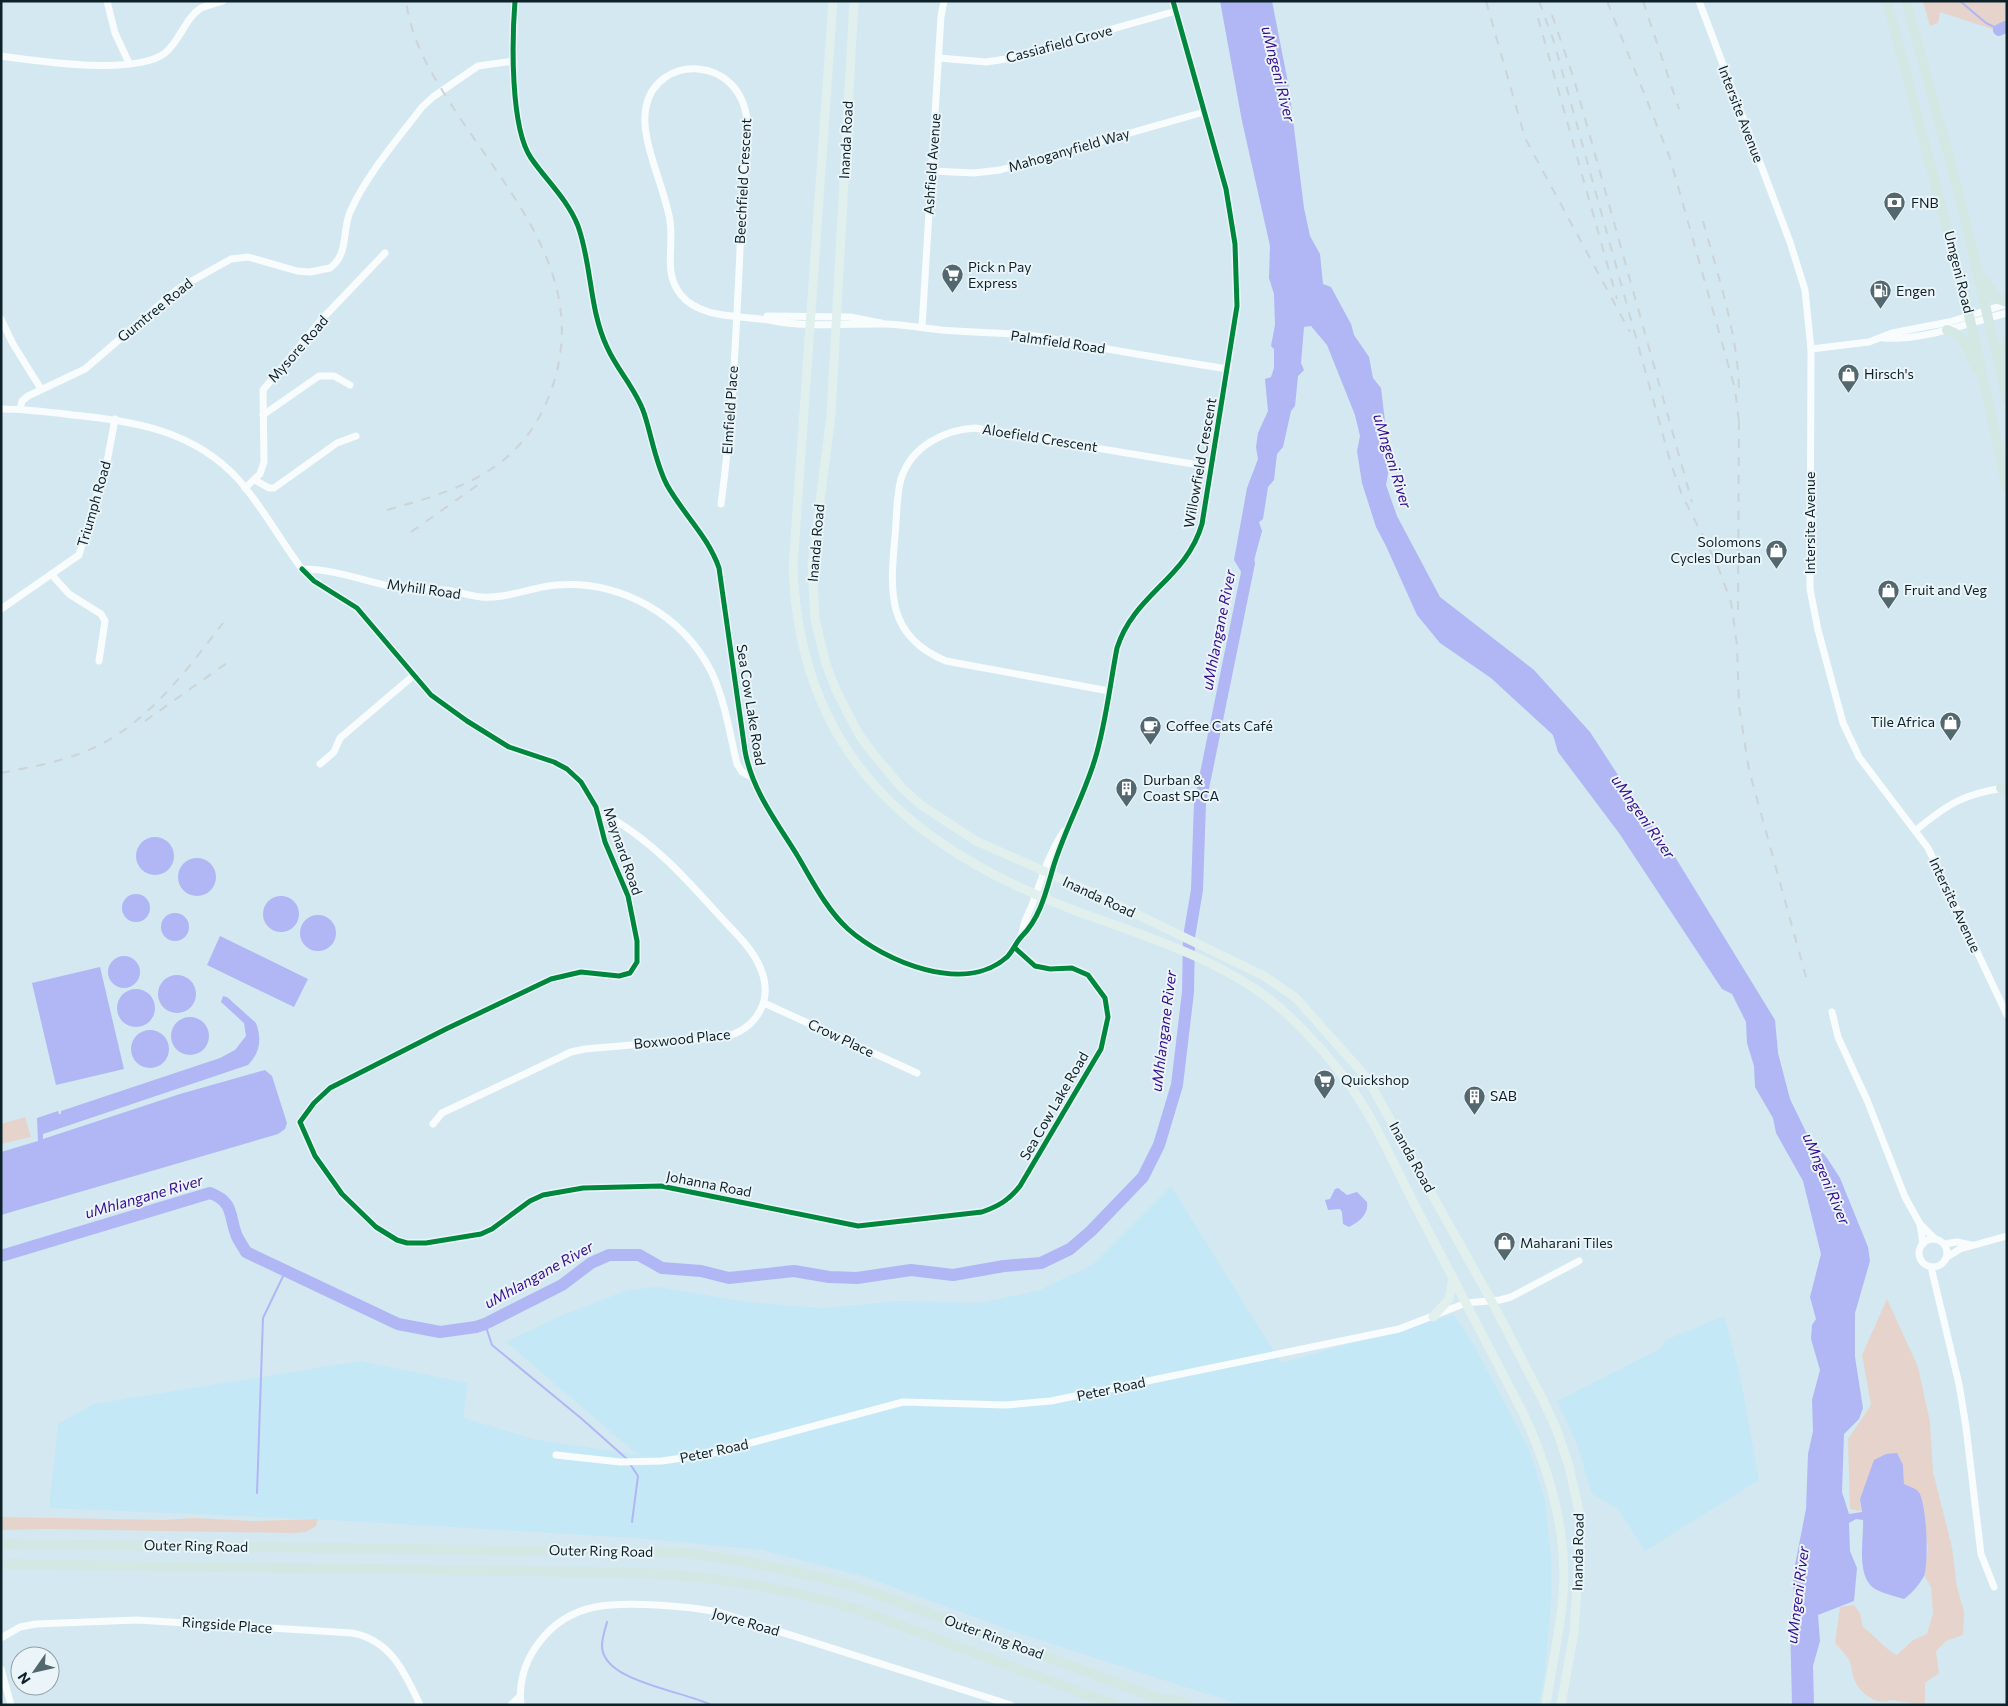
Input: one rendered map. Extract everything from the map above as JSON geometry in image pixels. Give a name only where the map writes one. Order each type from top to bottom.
[{"type":"highway","name":"Umgeni Road","points":[[1887,1],[1971,320],[2007,488]]},
{"type":"highway","name":"Umgeni Road","points":[[1906,1],[1976,265],[2007,399]]},
{"type":"highway","points":[[1976,265],[1990,292],[1996,298],[2007,303]]},
{"type":"highway","points":[[1947,330],[1956,333],[1965,341],[1975,366],[1984,379]]},
{"type":"highway","points":[[2002,378],[2002,355],[2007,339]]},
{"type":"highway","name":"Outer Ring Road","points":[[1,1544],[651,1552],[719,1557],[788,1568],[872,1592],[1176,1705]]},
{"type":"highway","name":"Outer Ring Road","points":[[1,1564],[646,1573],[718,1578],[778,1588],[851,1608],[1064,1688],[1115,1705]]},
{"type":"highway","points":[[1064,1688],[1102,1705]]},
{"type":"highway","points":[[1142,1692],[1190,1705]]},
{"type":"main road","name":"Inanda Road","points":[[833,1],[793,567],[794,591],[803,644],[820,698],[830,720],[854,760],[873,784],[903,816],[937,842],[969,862],[1040,895],[1215,967],[1259,992],[1289,1016],[1344,1076],[1373,1123],[1541,1451],[1557,1512],[1563,1552],[1563,1590],[1546,1705]]},
{"type":"main road","name":"Inanda Road","points":[[854,1],[837,321],[830,415],[812,565],[815,619],[826,664],[845,711],[858,733],[901,787],[921,805],[957,830],[1218,952],[1264,976],[1296,998],[1367,1078],[1491,1300],[1556,1428],[1577,1497],[1580,1516],[1577,1605],[1561,1705]]},
{"type":"main road","points":[[1433,1316],[1449,1299],[1453,1278]]},
{"type":"street","points":[[107,1],[115,33],[129,63]]},
{"type":"street","points":[[1,56],[68,65],[145,62],[163,54],[174,45],[194,14],[207,6],[223,1]]},
{"type":"street","name":"Sea Cow Lake Road","points":[[515,1],[514,61],[518,123],[524,146],[566,204],[577,225],[585,252],[597,320],[606,346],[637,396],[644,413],[658,464],[668,486],[705,539],[719,568],[745,751],[751,778],[761,797],[831,909],[848,929],[874,947],[889,956],[927,969],[958,975],[987,970],[1002,961],[1015,948],[1035,966],[1050,969],[1072,968],[1088,976],[1095,982],[1107,1006],[1105,1039],[1091,1067],[1012,1196],[1005,1203],[982,1212],[914,1220]]},
{"type":"street","name":"Ashfield Avenue","points":[[922,327],[944,1]]},
{"type":"street","name":"Willowfield Crescent","points":[[1015,948],[1022,936],[1022,927],[1052,875],[1095,759],[1117,648],[1128,620],[1188,556],[1197,540],[1228,369],[1237,306],[1236,250],[1227,196],[1173,1]]},
{"type":"street","name":"Intersite Avenue","points":[[1699,1],[1798,265],[1807,306],[1811,349],[1809,570],[1816,618],[1836,699],[1849,739],[1863,763],[1916,830],[1942,875],[2007,1015]]},
{"type":"street","name":"Cassiafield Grove","points":[[939,58],[978,62],[1006,59],[1176,11]]},
{"type":"street","name":"Gumtree Road","points":[[20,409],[25,399],[41,389],[85,369],[179,288],[231,259],[248,257],[310,272],[330,268],[342,253],[347,221],[356,200],[422,107],[433,97],[478,66],[514,61]]},
{"type":"street","name":"Beechfield Crescent","points":[[735,315],[747,121],[746,109],[736,89],[722,75],[702,69],[685,70],[658,84],[647,103],[645,114],[645,127],[670,223],[670,268],[673,283],[681,296],[701,310],[735,315],[755,317],[800,324]]},
{"type":"street","name":"Mahoganyfield Way","points":[[932,171],[974,173],[1000,170],[1204,112]]},
{"type":"street","name":"Mysore Road","points":[[246,488],[260,474],[264,462],[262,393],[265,387],[322,319],[384,253]]},
{"type":"street","points":[[1883,338],[1893,339],[1947,330],[2007,303]]},
{"type":"street","points":[[1988,313],[2007,313]]},
{"type":"street","name":"Elmfield Place","points":[[721,504],[728,451],[735,315]]},
{"type":"street","name":"Palmfield Road","points":[[800,316],[810,320],[867,319],[886,324],[1030,336],[1228,369]]},
{"type":"street","name":"Beechfield Crescent","points":[[755,317],[800,316]]},
{"type":"street","points":[[1,319],[13,344],[41,389]]},
{"type":"street","name":"Palmfield Road","points":[[800,324],[810,320]]},
{"type":"street","points":[[1811,349],[1848,346],[1883,338],[1892,333],[1971,320]]},
{"type":"street","points":[[263,415],[319,376],[334,376],[350,385]]},
{"type":"street","points":[[1,409],[20,409],[115,419],[161,429],[188,441],[222,464],[246,488],[302,569]]},
{"type":"street","name":"Triumph Road","points":[[1,609],[76,559],[82,550],[107,462],[115,419]]},
{"type":"street","name":"Aloefield Crescent","points":[[1108,691],[946,661],[914,642],[900,622],[893,596],[898,505],[904,473],[919,451],[936,438],[955,430],[974,428],[1211,467]]},
{"type":"street","points":[[255,480],[269,488],[274,488],[337,444],[356,436]]},
{"type":"street","name":"Myhill Road","points":[[302,569],[333,572],[400,588],[442,589],[484,597],[556,585],[576,585],[610,591],[644,602],[661,612],[678,628],[707,664],[716,682],[737,764],[742,772],[751,778]]},
{"type":"street","name":"Maynard Road","points":[[300,1122],[314,1103],[330,1088],[536,986],[574,972],[626,975],[633,970],[637,962],[637,941],[628,896],[605,842],[590,794],[567,769],[554,762],[509,747],[467,721],[431,695],[413,676],[358,608],[314,581],[302,569]]},
{"type":"street","points":[[52,575],[69,594],[100,614],[105,621],[99,661]]},
{"type":"street","points":[[320,764],[334,752],[340,738],[413,676]]},
{"type":"street","points":[[1916,830],[1954,801],[1974,793],[2005,788]]},
{"type":"street","points":[[598,818],[609,818],[651,845],[737,935],[760,967],[766,987],[764,1003]]},
{"type":"street","name":"Willowfield Crescent","points":[[1040,895],[1042,871],[1053,847],[1070,823]]},
{"type":"street","name":"Crow Place","points":[[764,1003],[917,1073]]},
{"type":"street","name":"Boxwood Place","points":[[433,1124],[442,1113],[570,1052],[734,1034],[752,1023],[764,1003]]},
{"type":"street","points":[[1832,1012],[1838,1038],[1867,1100],[1905,1197],[1920,1224],[1935,1239],[1944,1244],[1957,1242],[1971,1246]]},
{"type":"street","name":"Johanna Road","points":[[300,1122],[315,1156],[342,1194],[376,1226],[397,1240],[407,1243],[426,1244],[481,1234],[492,1229],[530,1201],[543,1195],[583,1188],[661,1186],[858,1226],[914,1220]]},
{"type":"street","points":[[1920,1224],[1923,1244],[1919,1256],[1923,1263],[1931,1267],[1943,1264],[1947,1257],[1960,1249],[2007,1236]]},
{"type":"street","points":[[1923,1244],[1935,1239]]},
{"type":"street","points":[[1944,1244],[1947,1257]]},
{"type":"street","name":"Peter Road","points":[[556,1455],[632,1463],[662,1461],[710,1454],[903,1402],[1006,1404],[1051,1401],[1399,1329],[1466,1303],[1511,1297],[1579,1261]]},
{"type":"street","points":[[1931,1267],[1955,1367],[1966,1427],[1981,1554],[1994,1587]]},
{"type":"street","name":"Joyce Road","points":[[521,1705],[521,1677],[531,1653],[550,1630],[570,1616],[595,1607],[607,1606],[703,1609],[1011,1705]]},
{"type":"street","name":"Ringside Place","points":[[1,1638],[16,1628],[36,1624],[137,1620],[352,1633],[370,1638],[391,1653],[406,1675],[420,1705]]},
{"type":"street","points":[[1,1669],[11,1705]]},
{"type":"street","points":[[512,1705],[520,1696]]},
{"type":"shaded area","points":[[1923,1],[2007,1],[2007,34],[1940,12],[1938,23],[1930,26]]},
{"type":"shaded area","points":[[25,1117],[31,1137],[1,1144],[1,1124]]},
{"type":"shaded area","points":[[1171,1186],[1281,1363],[1454,1315],[1476,1349],[1529,1449],[1545,1500],[1551,1557],[1551,1601],[1545,1672],[1539,1705],[1241,1705],[1018,1633],[866,1577],[762,1550],[636,1538],[329,1520],[49,1508],[58,1424],[94,1404],[360,1361],[468,1383],[463,1418],[533,1439],[638,1455],[506,1342],[558,1317],[628,1290],[658,1287],[748,1302],[822,1308],[901,1301],[980,1303],[1040,1290],[1092,1265]]},
{"type":"shaded area","points":[[1887,1299],[1918,1367],[1930,1422],[1933,1472],[1952,1547],[1957,1587],[1964,1612],[1963,1635],[1946,1641],[1936,1651],[1939,1673],[1925,1683],[1925,1705],[1890,1700],[1880,1701],[1870,1698],[1858,1686],[1854,1679],[1849,1659],[1835,1643],[1840,1607],[1854,1605],[1860,1613],[1863,1627],[1897,1655],[1913,1640],[1927,1634],[1933,1613],[1931,1587],[1924,1575],[1928,1548],[1918,1491],[1904,1484],[1903,1465],[1867,1481],[1860,1499],[1861,1511],[1850,1509],[1848,1439],[1871,1405],[1862,1355]]},
{"type":"shaded area","points":[[1724,1316],[1740,1376],[1759,1480],[1645,1551],[1618,1509],[1592,1494],[1577,1444],[1557,1401],[1660,1349],[1666,1340]]},
{"type":"shaded area","points":[[1,1517],[163,1520],[194,1518],[253,1521],[318,1519],[316,1526],[306,1532],[294,1533],[1,1530]]},
{"type":"water","name":"uMngeni River","points":[[1220,1],[1272,1],[1289,88],[1304,208],[1310,236],[1320,254],[1323,284],[1331,287],[1351,324],[1354,335],[1369,357],[1373,378],[1381,388],[1390,463],[1386,485],[1397,516],[1440,597],[1534,670],[1590,732],[1644,815],[1672,852],[1775,1020],[1778,1053],[1790,1099],[1806,1132],[1840,1178],[1868,1247],[1870,1261],[1855,1313],[1855,1357],[1863,1408],[1859,1419],[1844,1434],[1842,1492],[1849,1514],[1862,1512],[1860,1499],[1874,1460],[1886,1454],[1897,1453],[1903,1465],[1904,1484],[1918,1491],[1921,1497],[1926,1532],[1926,1569],[1920,1582],[1904,1599],[1877,1590],[1870,1585],[1863,1568],[1863,1520],[1856,1519],[1849,1523],[1850,1551],[1857,1568],[1854,1601],[1818,1615],[1820,1641],[1813,1666],[1814,1705],[1792,1705],[1790,1620],[1794,1604],[1793,1575],[1806,1509],[1808,1454],[1813,1431],[1812,1400],[1820,1370],[1811,1339],[1812,1325],[1816,1319],[1810,1297],[1821,1254],[1803,1181],[1776,1133],[1773,1118],[1755,1087],[1754,1066],[1747,1043],[1746,1022],[1732,994],[1722,989],[1619,833],[1558,752],[1553,735],[1491,678],[1440,643],[1417,615],[1376,527],[1362,483],[1357,451],[1360,436],[1355,415],[1327,345],[1311,326],[1304,327],[1301,363],[1304,370],[1298,376],[1295,406],[1291,411],[1283,447],[1277,454],[1274,480],[1268,487],[1263,519],[1259,522],[1262,531],[1248,583],[1234,560],[1247,488],[1258,459],[1256,447],[1258,433],[1268,411],[1265,379],[1271,377],[1274,368],[1274,349],[1271,346],[1275,325],[1274,294],[1269,278],[1270,246],[1242,121]]},
{"type":"water","points":[[155,837],[168,843],[174,856],[168,869],[155,875],[142,869],[136,856],[142,843]]},
{"type":"water","points":[[197,858],[211,863],[216,877],[211,891],[197,896],[183,891],[178,877],[183,863]]},
{"type":"water","points":[[136,894],[146,898],[150,908],[146,918],[136,922],[126,918],[122,908],[126,898]]},
{"type":"water","points":[[281,896],[293,902],[299,914],[293,926],[281,932],[269,926],[263,914],[269,902]]},
{"type":"water","points":[[175,913],[185,917],[189,927],[185,937],[175,941],[165,937],[161,927],[165,917]]},
{"type":"water","points":[[318,915],[330,921],[336,933],[330,945],[318,951],[306,945],[300,933],[306,921]]},
{"type":"water","points":[[220,936],[308,979],[294,1007],[207,965]]},
{"type":"water","points":[[124,956],[130,957],[135,961],[139,966],[139,978],[135,983],[130,987],[124,988],[118,987],[113,983],[109,978],[108,972],[109,966],[113,961],[118,957]]},
{"type":"water","points":[[100,967],[124,1069],[56,1085],[32,983]]},
{"type":"water","points":[[177,975],[190,981],[196,994],[190,1007],[177,1013],[164,1007],[158,994],[164,981]]},
{"type":"water","points":[[136,989],[149,995],[155,1008],[149,1021],[136,1027],[123,1021],[117,1008],[123,995]]},
{"type":"water","points":[[223,996],[227,997],[256,1023],[259,1046],[248,1065],[43,1134],[43,1139],[180,1094],[265,1070],[272,1076],[287,1123],[285,1129],[278,1134],[1,1215],[1,1152],[38,1141],[37,1118],[58,1111],[61,1114],[61,1111],[220,1058],[235,1050],[246,1036],[244,1023],[221,1002]]},
{"type":"water","points":[[190,1017],[203,1023],[209,1036],[203,1049],[190,1055],[177,1049],[171,1036],[177,1023]]},
{"type":"water","points":[[150,1030],[163,1036],[169,1049],[163,1062],[150,1068],[137,1062],[131,1049],[137,1036]]},
{"type":"water","points":[[1338,1188],[1347,1195],[1357,1192],[1367,1202],[1363,1217],[1349,1227],[1343,1224],[1340,1209],[1328,1210],[1325,1200],[1330,1199],[1335,1189]]},
{"type":"waterway","points":[[1960,1],[1986,23],[2007,33]]},
{"type":"waterway","points":[[1999,30],[2005,27]]},
{"type":"waterway","name":"uMhlangane River","points":[[1,1256],[210,1193],[227,1205],[237,1236],[246,1252],[398,1324],[440,1332],[485,1324],[562,1285],[591,1263],[609,1255],[639,1255],[662,1268],[701,1271],[729,1278],[794,1271],[829,1277],[857,1278],[911,1270],[953,1275],[1004,1266],[1041,1263],[1070,1249],[1091,1231],[1143,1177],[1159,1145],[1177,1085],[1188,992],[1189,937],[1197,890],[1200,803],[1249,563]]},
{"type":"waterway","points":[[257,1493],[263,1318],[286,1270]]},
{"type":"waterway","points":[[485,1324],[492,1345],[582,1419],[628,1460]]},
{"type":"waterway","points":[[630,1464],[638,1476],[632,1522]]},
{"type":"waterway","points":[[607,1622],[602,1645],[605,1658],[615,1668],[629,1677],[646,1684],[711,1705]]},
{"type":"railway","points":[[387,510],[465,484],[487,472],[508,457],[525,438],[540,416],[552,388],[561,347],[560,308],[551,271],[536,235],[428,66],[412,28],[406,1]]},
{"type":"railway","points":[[1486,1],[1525,138],[1630,332]]},
{"type":"railway","points":[[1539,1],[1554,42],[1671,464],[1682,495],[1717,564],[1731,602],[1737,645],[1739,706],[1749,770],[1806,977]]},
{"type":"railway","points":[[1607,1],[1670,158],[1735,389],[1739,422]]},
{"type":"railway","points":[[1643,1],[1679,109]]},
{"type":"railway","points":[[1552,15],[1574,79],[1692,502]]},
{"type":"railway","points":[[1538,18],[1617,299]]},
{"type":"railway","points":[[1703,221],[1731,325],[1739,388]]},
{"type":"railway","points":[[1738,610],[1739,415]]},
{"type":"railway","points":[[411,532],[482,482]]},
{"type":"railway","points":[[1,773],[50,763],[79,754],[102,744],[123,731],[142,716],[177,681],[223,623]]},
{"type":"railway","points":[[145,721],[231,660]]},
{"type":"cycle path","points":[[515,1],[513,37],[514,82],[519,126],[524,144],[531,158],[563,199],[574,217],[583,241],[597,318],[607,347],[641,404],[659,467],[667,485],[702,535],[719,568],[745,751],[753,779],[766,805],[820,894],[840,921],[864,941],[883,953],[926,970],[948,974],[970,973],[990,968],[1007,957],[1038,913],[1058,854],[1095,759],[1105,718],[1117,648],[1125,629],[1135,614],[1184,559],[1194,543],[1202,524],[1237,306],[1235,244],[1226,189],[1173,1]]},
{"type":"cycle path","points":[[302,569],[314,581],[357,608],[431,695],[467,721],[509,747],[554,762],[567,769],[581,782],[596,807],[605,842],[628,896],[637,941],[637,962],[630,973],[619,976],[581,972],[551,979],[446,1029],[330,1088],[314,1103],[300,1122],[315,1156],[342,1194],[376,1227],[397,1240],[407,1243],[426,1243],[481,1234],[492,1229],[530,1201],[543,1195],[583,1188],[661,1186],[858,1226],[982,1212],[994,1207],[1008,1199],[1020,1186],[1101,1049],[1108,1017],[1105,998],[1088,975],[1072,968],[1050,969],[1035,966],[1015,948]]},
{"type":"place","name":"FNB","points":[[1895,222]]},
{"type":"place","name":"Pick n Pay Express","points":[[952,294]]},
{"type":"place","name":"Engen","points":[[1880,310]]},
{"type":"place","name":"Hirsch's","points":[[1848,393]]},
{"type":"place","name":"Solomons Cycles Durban","points":[[1777,569]]},
{"type":"place","name":"Fruit and Veg","points":[[1888,609]]},
{"type":"place","name":"Tile Africa","points":[[1951,741]]},
{"type":"place","name":"Coffee Cats Café","points":[[1150,745]]},
{"type":"place","name":"Durban & Coast SPCA","points":[[1127,807]]},
{"type":"place","name":"Quickshop","points":[[1325,1099]]},
{"type":"place","name":"SAB","points":[[1474,1115]]},
{"type":"place","name":"Maharani Tiles","points":[[1504,1262]]}]
